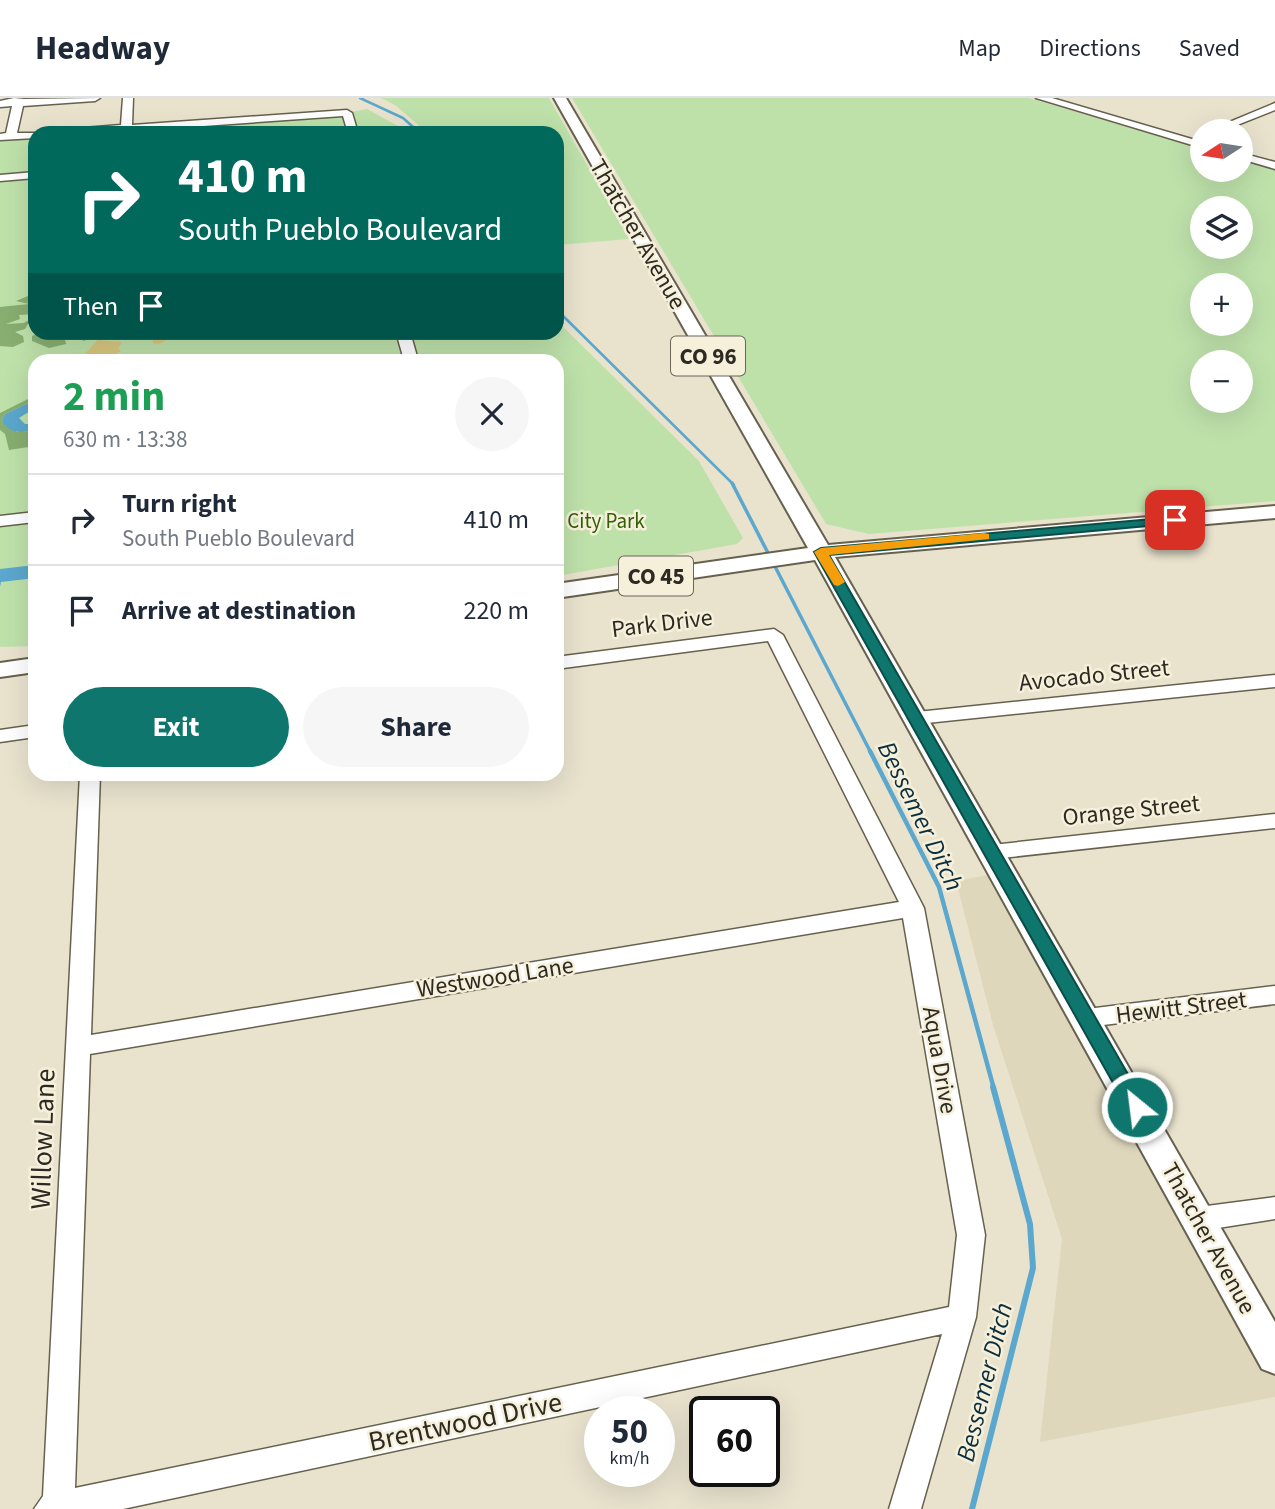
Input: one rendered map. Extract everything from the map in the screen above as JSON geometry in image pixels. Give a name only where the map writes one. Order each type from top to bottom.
[{"type":"main road","name":"Thatcher Avenue","points":[[559,98],[917,718],[1275,1357]]},
{"type":"main road","name":"CO 45","points":[[564,590],[821,552],[1275,512]]},
{"type":"main road","points":[[0,670],[28,666]]},
{"type":"street","points":[[0,104],[95,98]]},
{"type":"street","points":[[126,126],[128,98]]},
{"type":"street","points":[[1041,98],[1189,141]]},
{"type":"street","points":[[19,101],[5,137],[28,135]]},
{"type":"street","points":[[1243,119],[1275,106]]},
{"type":"street","points":[[155,126],[347,113],[351,126]]},
{"type":"street","points":[[1253,160],[1275,166]]},
{"type":"street","points":[[0,178],[28,176]]},
{"type":"street","points":[[0,521],[28,518]]},
{"type":"street","name":"Park Drive","points":[[564,662],[774,635]]},
{"type":"street","name":"Aqua Drive","points":[[774,635],[836,764],[913,908],[971,1235],[962,1317],[905,1509]]},
{"type":"street","name":"Avocado Street","points":[[917,718],[1275,681]]},
{"type":"street","points":[[0,736],[28,732]]},
{"type":"street","name":"Willow Lane","points":[[54,1508],[90,781]]},
{"type":"street","name":"Orange Street","points":[[992,852],[1275,821]]},
{"type":"street","name":"Westwood Lane","points":[[77,1047],[913,908]]},
{"type":"street","name":"Hewitt Street","points":[[1087,1018],[1275,995]]},
{"type":"street","points":[[1199,1219],[1275,1208]]},
{"type":"street","name":"Brentwood Drive","points":[[54,1508],[962,1317]]},
{"type":"shaded area","points":[[1004,872],[1275,1357],[1275,1397],[1040,1442],[1062,1239],[993,1025],[956,881]]},
{"type":"green space","points":[[381,98],[549,98],[629,239],[564,244],[564,126],[420,126],[395,105]]},
{"type":"green space","points":[[572,98],[1029,98],[1190,145],[1190,182],[1253,182],[1253,164],[1275,170],[1275,501],[869,534],[826,524]]},
{"type":"green space","points":[[367,109],[398,126],[178,126],[334,115]]},
{"type":"green space","name":"City Park","points":[[28,136],[28,340],[564,340],[564,328],[699,461],[743,538],[737,544],[564,575],[564,354],[28,354],[28,646],[0,647],[0,138]]},
{"type":"green space","points":[[28,296],[28,304],[16,301]]},
{"type":"green space","points":[[28,304],[28,314],[19,315],[20,319],[6,324],[28,320],[25,329],[15,332],[23,336],[24,342],[13,347],[0,346],[0,307]]},
{"type":"green space","points":[[65,340],[66,344],[49,348],[32,341]]},
{"type":"green space","points":[[28,399],[28,403],[5,414],[2,421],[17,432],[28,431],[28,447],[9,450],[5,434],[0,430],[0,413]]},
{"type":"water","points":[[28,403],[28,412],[19,418],[28,424],[28,431],[12,431],[2,421],[5,414]]},
{"type":"water","points":[[28,566],[28,579],[1,582],[0,587],[0,569]]},
{"type":"building","points":[[98,340],[122,342],[118,349],[121,351],[116,354],[85,354]]},
{"type":"building","points":[[153,340],[167,340],[159,344],[153,343]]},
{"type":"waterway","name":"Bessemer Ditch","points":[[360,98],[403,118],[412,126]]},
{"type":"waterway","name":"Bessemer Ditch","points":[[564,317],[732,483]]},
{"type":"waterway","name":"Bessemer Ditch","points":[[732,483],[871,753]]},
{"type":"waterway","name":"Bessemer Ditch","points":[[870,751],[939,887],[994,1089]]},
{"type":"waterway","name":"Bessemer Ditch","points":[[972,1509],[1033,1268],[1030,1224],[993,1087]]},
{"type":"slow traffic","points":[[838,582],[821,552],[984,537]]},
{"type":"route","points":[[1137,1107],[821,552],[1175,520]]}]
